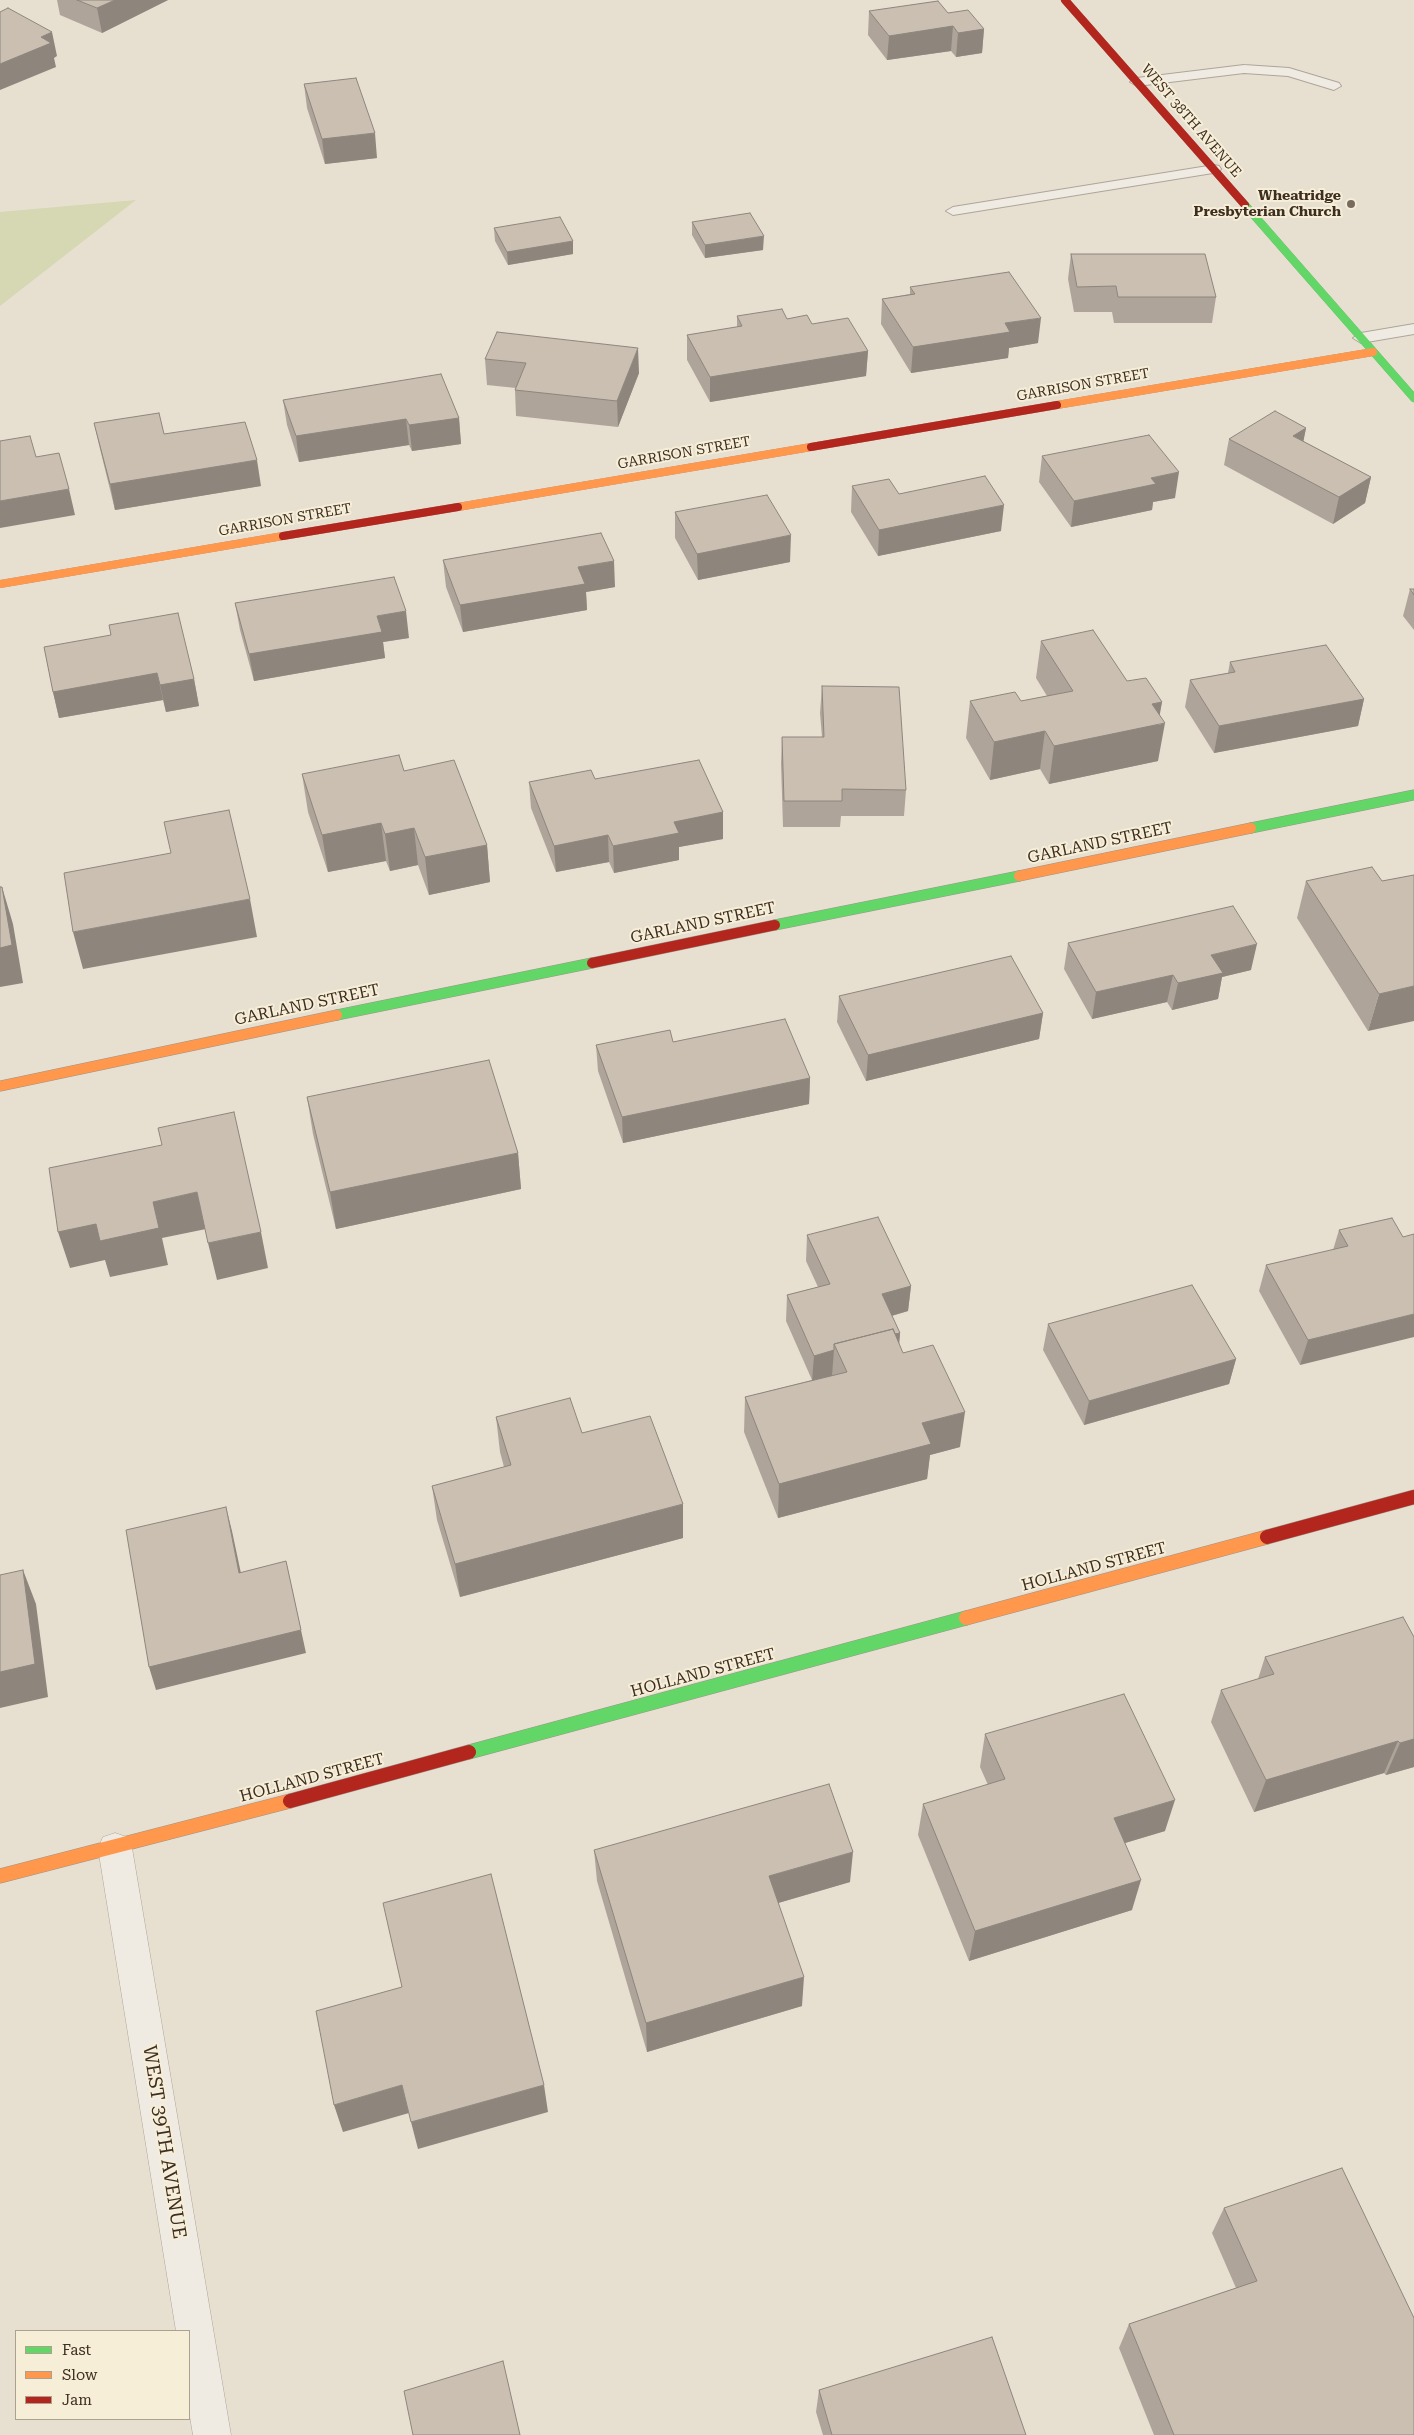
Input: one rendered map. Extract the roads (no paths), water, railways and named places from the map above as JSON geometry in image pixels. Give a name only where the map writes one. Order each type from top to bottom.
[{"type":"street","name":"WEST 38TH AVENUE","points":[[1065,0],[1414,398]]},
{"type":"street","name":"GARRISON STREET","points":[[0,584],[1373,352]]},
{"type":"street","name":"GARLAND STREET","points":[[0,1086],[312,1020],[1414,795]]},
{"type":"street","name":"HOLLAND STREET","points":[[0,1876],[115,1848],[1414,1497]]},
{"type":"street","name":"WEST 39TH AVENUE","points":[[115,1848],[212,2435]]},
{"type":"lane","points":[[1137,82],[1244,69],[1289,72],[1334,86]]},
{"type":"lane","points":[[953,211],[1214,169]]},
{"type":"lane","points":[[1361,338],[1414,329]]},
{"type":"place","name":"Wheatridge Presbyterian Church","points":[[1351,204]]}]
